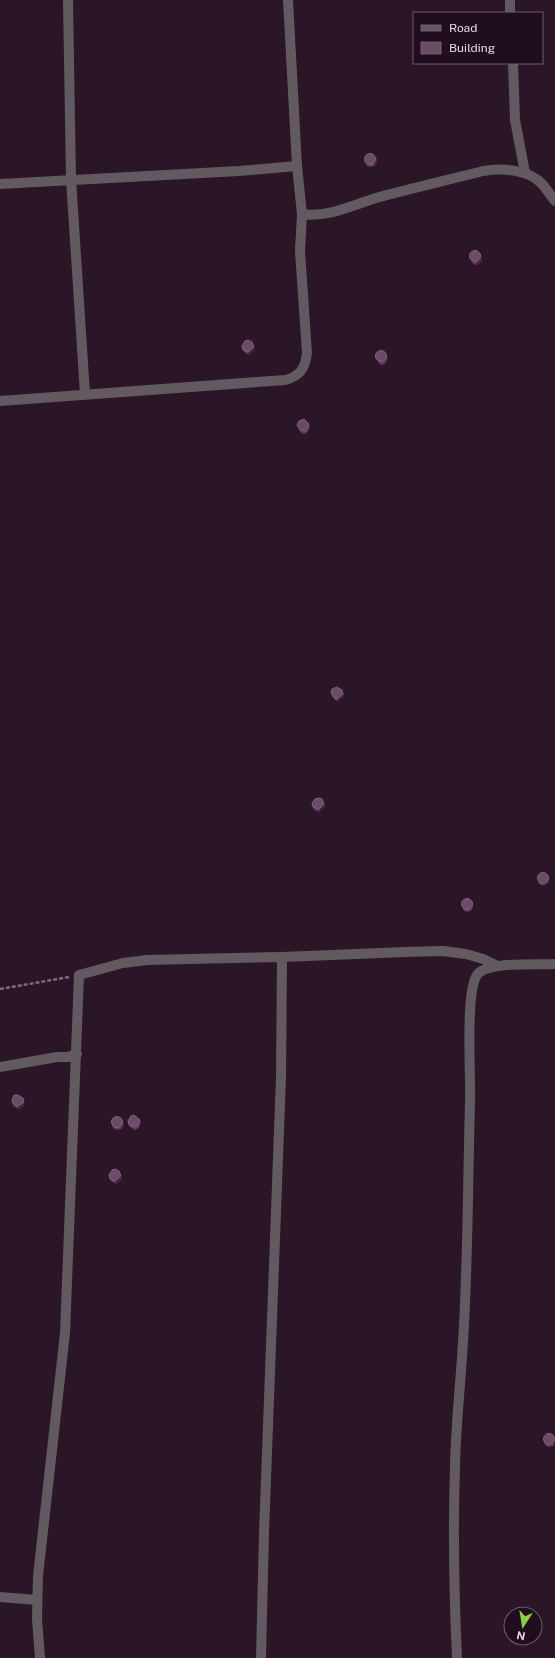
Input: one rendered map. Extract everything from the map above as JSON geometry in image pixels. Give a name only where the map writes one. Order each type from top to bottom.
[{"type":"street","points":[[68,0],[71,179],[85,394]]},
{"type":"street","points":[[0,401],[285,380],[298,375],[303,370],[307,354],[300,251],[302,214],[297,166],[288,0]]},
{"type":"street","points":[[510,0],[510,12]]},
{"type":"street","points":[[512,64],[515,120],[525,173]]},
{"type":"street","points":[[0,184],[240,171],[297,166]]},
{"type":"street","points":[[302,214],[321,214],[340,210],[376,198],[496,169],[525,173],[539,181],[555,201]]},
{"type":"street","points":[[40,1658],[37,1620],[38,1576],[64,1333],[77,1054],[79,976],[123,962],[147,960],[443,951],[466,954],[483,959],[498,966]]},
{"type":"street","points":[[261,1658],[264,1533],[281,1077],[282,957]]},
{"type":"street","points":[[457,1658],[454,1582],[455,1466],[464,1324],[471,992],[476,976],[480,972],[498,966],[555,964]]},
{"type":"street","points":[[0,1067],[57,1056],[68,1057],[77,1054]]},
{"type":"street","points":[[0,1597],[37,1600]]},
{"type":"path","points":[[0,989],[79,976]]},
{"type":"building","points":[[370,153],[374,155],[376,159],[374,163],[370,165],[366,163],[364,159],[366,155]]},
{"type":"building","points":[[475,250],[479,252],[481,256],[479,260],[475,262],[471,260],[469,256],[471,252]]},
{"type":"building","points":[[248,340],[252,342],[254,347],[248,352],[243,350],[242,346],[245,341]]},
{"type":"building","points":[[381,350],[385,352],[387,356],[385,360],[381,362],[377,360],[375,356],[377,352]]},
{"type":"building","points":[[304,419],[309,424],[307,430],[304,431],[300,430],[297,425],[299,421]]},
{"type":"building","points":[[337,687],[342,690],[343,694],[337,699],[334,698],[331,693],[332,689]]},
{"type":"building","points":[[315,799],[322,799],[324,804],[319,809],[313,807],[312,803]]},
{"type":"building","points":[[543,872],[547,874],[549,878],[547,882],[543,884],[539,882],[537,878],[539,874]]},
{"type":"building","points":[[467,898],[471,900],[473,904],[471,908],[467,910],[463,908],[461,904],[463,900]]},
{"type":"building","points":[[14,1095],[18,1095],[24,1099],[23,1103],[18,1106],[13,1104],[12,1100]]},
{"type":"building","points":[[134,1115],[140,1120],[138,1126],[134,1127],[129,1125],[128,1121],[131,1116]]},
{"type":"building","points":[[117,1116],[121,1118],[123,1122],[121,1126],[117,1128],[113,1126],[111,1122],[113,1118]]},
{"type":"building","points":[[115,1169],[119,1171],[121,1176],[115,1181],[110,1179],[109,1175],[112,1170]]},
{"type":"building","points":[[549,1433],[553,1435],[555,1439],[553,1443],[549,1445],[545,1443],[543,1439],[545,1435]]}]
